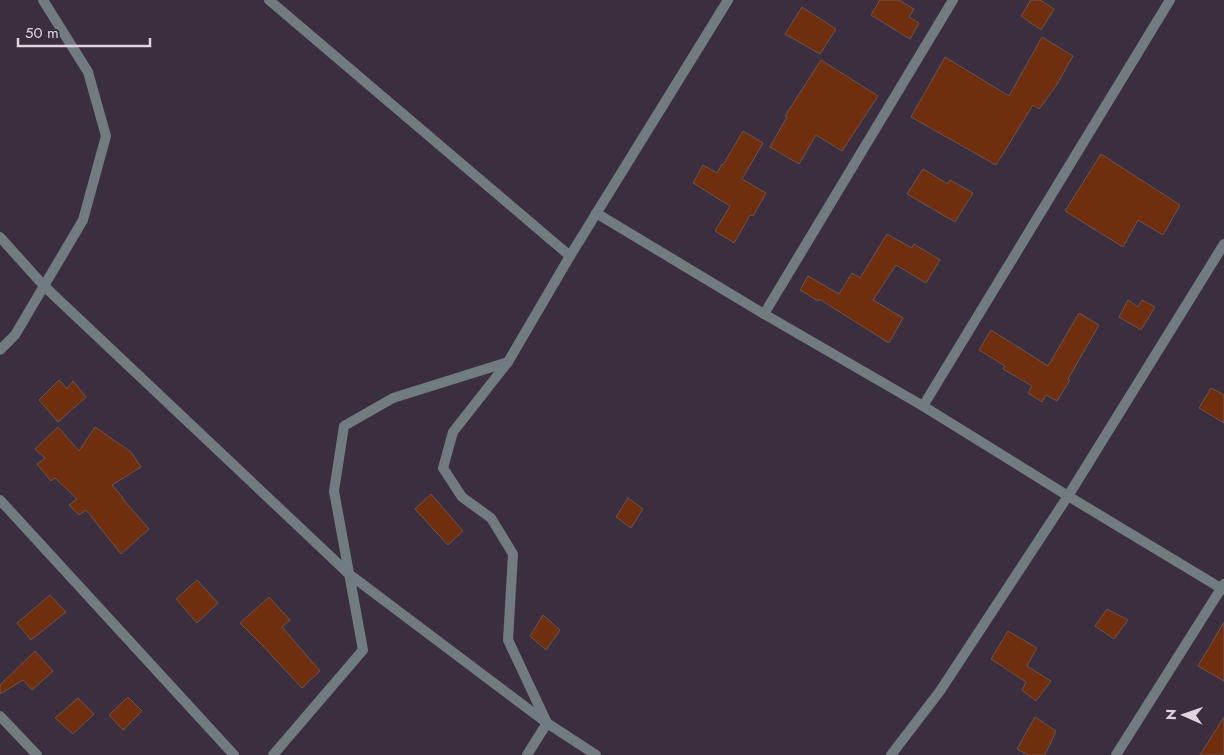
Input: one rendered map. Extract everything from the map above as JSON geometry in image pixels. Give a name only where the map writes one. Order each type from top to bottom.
[{"type":"street","points":[[0,350],[15,335],[82,220],[106,136],[88,72],[43,0]]},
{"type":"street","points":[[269,0],[570,256]]},
{"type":"street","points":[[547,723],[508,640],[513,554],[492,518],[462,497],[444,468],[453,432],[508,362],[596,213],[728,0]]},
{"type":"street","points":[[764,314],[953,0]]},
{"type":"street","points":[[923,406],[1170,0]]},
{"type":"street","points":[[596,213],[764,314],[923,406],[1068,496],[1223,587],[1116,755]]},
{"type":"street","points":[[0,237],[44,286],[349,574],[547,723],[596,755]]},
{"type":"street","points":[[891,755],[940,691],[1068,496],[1224,244]]},
{"type":"street","points":[[273,755],[362,650],[334,491],[344,426],[393,398],[508,362]]},
{"type":"street","points":[[0,500],[234,755]]},
{"type":"street","points":[[0,716],[37,755]]},
{"type":"street","points":[[527,755],[547,723]]},
{"type":"building","points":[[880,0],[899,0],[914,9],[909,17],[919,23],[910,39],[871,15]]},
{"type":"building","points":[[1031,0],[1040,0],[1054,9],[1041,30],[1021,16]]},
{"type":"building","points":[[802,7],[836,29],[820,54],[785,34]]},
{"type":"building","points":[[1042,37],[1073,56],[1056,86],[1039,109],[1033,105],[996,165],[911,117],[945,57],[1009,96]]},
{"type":"building","points":[[821,60],[878,96],[842,151],[816,135],[799,164],[770,147],[787,117],[785,116]]},
{"type":"building","points":[[743,131],[763,143],[742,179],[766,193],[753,216],[750,215],[734,243],[715,231],[730,206],[693,183],[703,165],[717,173]]},
{"type":"building","points":[[1101,154],[1180,205],[1163,235],[1138,220],[1123,247],[1065,211]]},
{"type":"building","points":[[923,169],[948,184],[950,180],[973,193],[955,222],[907,194]]},
{"type":"building","points":[[887,234],[912,248],[914,244],[940,260],[926,283],[896,265],[873,300],[903,318],[889,343],[819,299],[818,301],[800,290],[808,276],[839,294],[852,273],[860,278]]},
{"type":"building","points":[[1128,300],[1138,307],[1142,300],[1155,307],[1141,330],[1119,317]]},
{"type":"building","points":[[1079,313],[1099,325],[1057,401],[1046,395],[1042,402],[1028,393],[1032,386],[1003,369],[1005,366],[979,350],[991,330],[1048,366]]},
{"type":"building","points":[[59,380],[67,389],[73,381],[86,397],[58,422],[39,400]]},
{"type":"building","points":[[1211,388],[1224,395],[1224,423],[1199,408]]},
{"type":"building","points":[[58,427],[79,451],[95,427],[131,452],[141,467],[112,485],[149,529],[121,554],[86,510],[79,515],[69,505],[77,499],[55,478],[51,481],[37,464],[45,458],[35,449]]},
{"type":"building","points":[[431,494],[463,531],[448,545],[415,509]]},
{"type":"building","points":[[628,498],[643,509],[631,528],[616,517]]},
{"type":"building","points":[[197,580],[218,603],[197,623],[176,599]]},
{"type":"building","points":[[50,595],[66,612],[31,640],[17,623]]},
{"type":"building","points":[[269,597],[290,620],[282,627],[320,671],[302,688],[240,623]]},
{"type":"building","points":[[1107,609],[1128,620],[1114,639],[1095,626]]},
{"type":"building","points":[[543,615],[560,630],[546,650],[530,636]]},
{"type":"building","points":[[1224,622],[1224,681],[1198,666]]},
{"type":"building","points":[[1008,631],[1037,648],[1027,666],[1051,681],[1036,701],[1022,690],[1026,682],[991,659]]},
{"type":"building","points":[[35,651],[53,671],[32,690],[23,680],[0,694],[0,685]]},
{"type":"building","points":[[128,697],[142,711],[123,730],[109,715]]},
{"type":"building","points":[[78,698],[94,714],[73,734],[55,718]]},
{"type":"building","points":[[1035,717],[1056,731],[1045,755],[1028,755],[1017,749]]},
{"type":"building","points":[[1224,717],[1224,755],[1200,755]]}]
